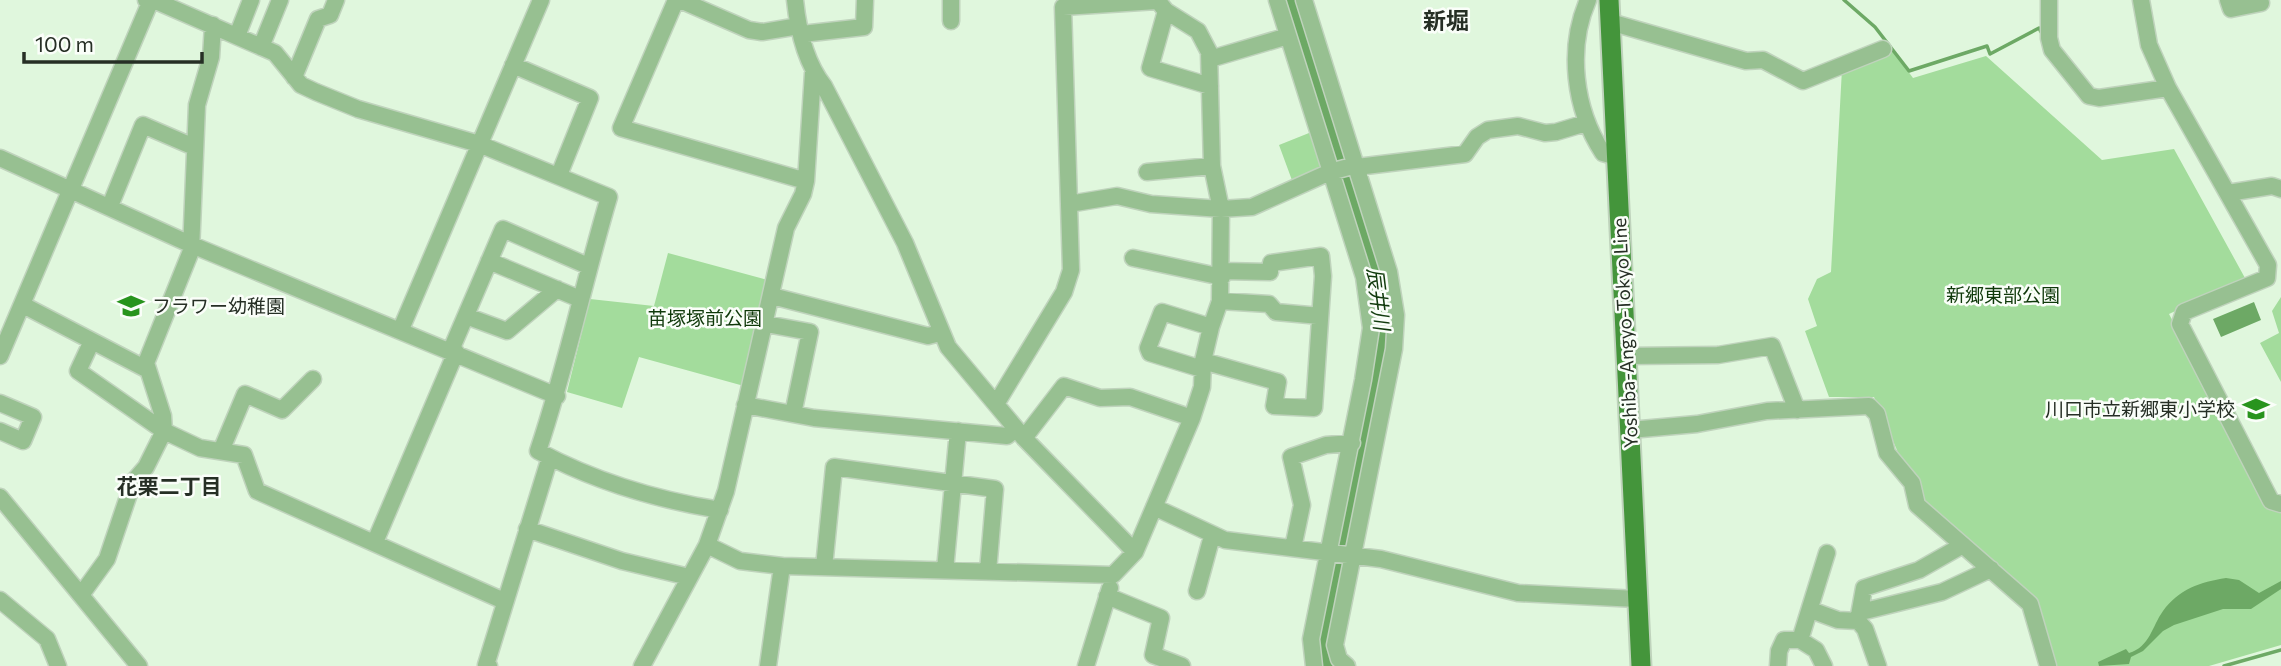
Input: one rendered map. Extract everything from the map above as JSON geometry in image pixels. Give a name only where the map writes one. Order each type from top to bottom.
[{"type":"main road","name":"Yoshiba-Angyo-Tokyo Line","points":[[1609,0],[1642,666]]},
{"type":"street","points":[[0,356],[150,0],[275,53],[301,85],[358,108],[479,144],[609,197],[588,266],[557,396],[538,451],[594,476],[676,503],[720,510]]},
{"type":"street","points":[[237,36],[251,0]]},
{"type":"street","points":[[261,47],[280,0]]},
{"type":"street","points":[[294,77],[318,19],[330,15],[336,0]]},
{"type":"street","points":[[401,329],[541,0]]},
{"type":"street","points":[[806,181],[621,128],[678,0],[749,30],[762,32],[864,27],[865,0]]},
{"type":"street","points":[[642,666],[707,545],[720,510],[766,324],[786,228],[803,194],[806,181],[813,73],[800,30],[795,0]]},
{"type":"street","points":[[951,0],[951,22]]},
{"type":"street","points":[[1278,0],[1355,245],[1370,311],[1370,345],[1311,639],[1314,666]]},
{"type":"street","points":[[1304,0],[1388,272],[1396,332],[1335,645],[1339,659],[1347,666]]},
{"type":"street","points":[[1588,0],[1578,30],[1578,88],[1586,123],[1603,153],[1617,157]]},
{"type":"street","points":[[2049,0],[2049,38],[2052,50],[2089,96],[2099,98],[2168,88]]},
{"type":"street","points":[[2141,0],[2149,45],[2168,88],[2269,272],[2267,278],[2184,312],[2180,324],[2272,501],[2281,504]]},
{"type":"street","points":[[2228,0],[2231,9],[2261,4]]},
{"type":"street","points":[[1160,4],[1150,68],[1210,86]]},
{"type":"street","points":[[996,404],[1064,292],[1071,270],[1063,7],[1160,4],[1198,31],[1209,52],[1212,166],[1221,209],[1220,301],[1211,327],[1203,365],[1202,387],[1192,418],[1135,552],[1113,575],[1086,666]]},
{"type":"street","points":[[1610,22],[1746,61],[1763,60],[1803,81],[1883,49]]},
{"type":"street","points":[[81,595],[107,559],[133,482],[146,467],[164,431],[163,416],[146,363],[192,244],[197,105],[211,57],[213,25]]},
{"type":"street","points":[[1210,60],[1288,36]]},
{"type":"street","points":[[513,65],[590,98],[559,175]]},
{"type":"street","points":[[813,73],[824,86],[900,234],[940,333],[1020,433],[1135,552]]},
{"type":"street","points":[[1069,204],[1117,197],[1151,204],[1221,209],[1252,207],[1330,172],[1356,166],[1465,154],[1477,137],[1499,128],[1518,126],[1545,133],[1586,123]]},
{"type":"street","points":[[110,206],[143,125],[194,146]]},
{"type":"street","points":[[0,158],[192,244],[557,396]]},
{"type":"street","points":[[1147,172],[1212,166]]},
{"type":"street","points":[[2228,193],[2272,186],[2281,189]]},
{"type":"street","points":[[375,542],[503,229],[588,266]]},
{"type":"street","points":[[1133,258],[1222,274],[1270,272],[1271,263],[1321,256],[1323,276],[1314,408],[1274,406],[1279,382],[1150,353],[1148,348],[1162,312],[1211,327]]},
{"type":"street","points":[[489,261],[580,299]]},
{"type":"street","points":[[466,316],[507,331],[557,289]]},
{"type":"street","points":[[772,296],[928,336],[940,333]]},
{"type":"street","points":[[1220,301],[1269,304],[1276,312],[1320,316]]},
{"type":"street","points":[[23,305],[91,343],[148,370]]},
{"type":"street","points":[[766,324],[810,332],[793,414]]},
{"type":"street","points":[[91,343],[78,371],[164,431],[200,448],[244,455],[257,491],[504,601]]},
{"type":"street","points":[[1627,356],[1718,355],[1772,345],[1797,410]]},
{"type":"street","points":[[221,452],[245,394],[282,410],[313,379]]},
{"type":"street","points":[[746,405],[793,414],[1007,436],[1020,433],[1064,386],[1100,398],[1130,397],[1192,418]]},
{"type":"street","points":[[0,403],[33,417],[23,441],[0,430]]},
{"type":"street","points":[[1630,430],[1797,410],[1869,406],[1874,410],[1887,453],[1912,483],[1917,505],[2034,608],[2048,666]]},
{"type":"street","points":[[945,570],[958,431]]},
{"type":"street","points":[[1293,548],[1302,505],[1291,457],[1326,445],[1352,443]]},
{"type":"street","points":[[489,666],[486,665],[504,601],[550,457]]},
{"type":"street","points":[[824,567],[834,467],[995,489],[988,571]]},
{"type":"street","points":[[0,497],[139,666]]},
{"type":"street","points":[[1154,507],[1212,536],[1328,555],[1381,559],[1518,593],[1637,599]]},
{"type":"street","points":[[527,529],[622,561],[690,577]]},
{"type":"street","points":[[1198,591],[1212,536]]},
{"type":"street","points":[[707,545],[740,561],[782,566],[1113,575]]},
{"type":"street","points":[[1878,666],[1859,617],[1864,588],[1919,570],[1963,545]]},
{"type":"street","points":[[1800,639],[1827,552]]},
{"type":"street","points":[[768,666],[782,566]]},
{"type":"street","points":[[1811,610],[1838,620],[1859,617],[1942,592],[1991,569]]},
{"type":"street","points":[[1107,596],[1161,618],[1152,661],[1182,666]]},
{"type":"street","points":[[0,600],[47,639],[58,666]]},
{"type":"street","points":[[1778,666],[1779,651],[1784,640],[1800,639],[1816,650],[1824,666]]},
{"type":"green space","name":"新郷東部公園","points":[[1893,51],[1913,78],[1986,56],[2102,160],[2174,149],[2245,278],[2169,314],[2273,511],[2281,510],[2281,645],[2209,666],[2053,666],[2037,604],[1919,501],[1874,397],[1829,397],[1805,331],[1817,326],[1808,299],[1817,279],[1831,272],[1842,69]]},
{"type":"green space","points":[[1314,131],[1322,171],[1293,183],[1279,145]]},
{"type":"green space","name":"苗塚塚前公園","points":[[668,253],[768,280],[744,386],[639,357],[622,408],[567,392],[590,299],[654,306]]},
{"type":"green space","points":[[2281,297],[2281,382],[2260,343],[2279,333],[2272,311]]},
{"type":"shaded area","points":[[2254,302],[2261,320],[2221,337],[2213,319]]},
{"type":"shaded area","points":[[2226,578],[2239,580],[2259,593],[2281,581],[2281,589],[2251,609],[2223,609],[2174,625],[2163,631],[2143,651],[2131,657],[2129,664],[2099,666],[2098,662],[2126,649],[2129,653],[2142,646],[2169,603],[2183,592],[2199,584]]},
{"type":"waterway","name":"辰井川","points":[[1291,0],[1374,264],[1383,312],[1383,345],[1322,647],[1326,666]]},
{"type":"waterway","points":[[1844,0],[1875,27],[1909,71],[1987,46],[1990,54],[2039,28],[2041,32]]},
{"type":"waterway","points":[[2224,666],[2281,650]]},
{"type":"place","name":"フラワー幼稚園","points":[[131,306]]},
{"type":"place","name":"川口市立新郷東小学校","points":[[2256,409]]},
{"type":"district","name":"新堀","points":[[1446,21]]},
{"type":"district","name":"花栗二丁目","points":[[169,487]]}]
